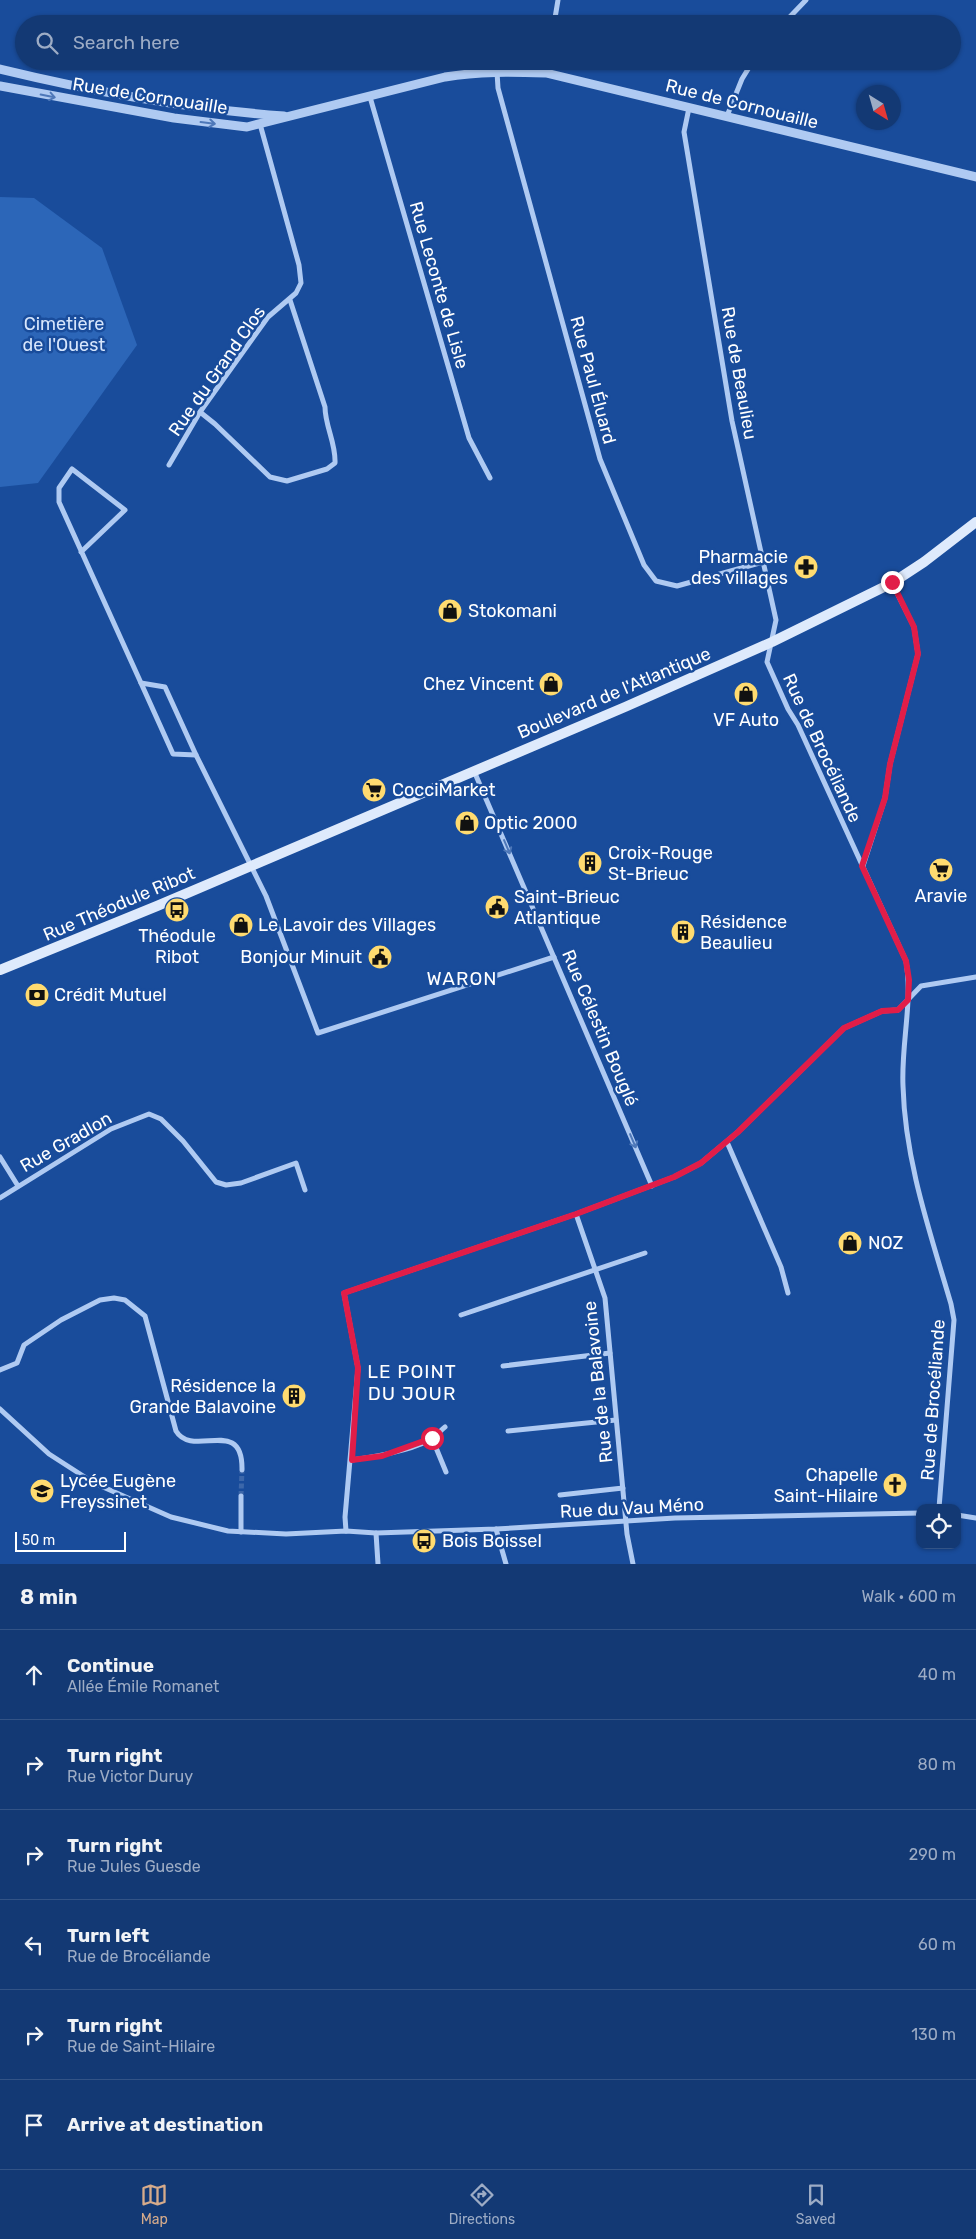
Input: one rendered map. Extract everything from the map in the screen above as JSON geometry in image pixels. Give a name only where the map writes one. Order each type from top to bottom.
[{"type":"main road","name":"Boulevard de l'Atlantique","points":[[250,866],[772,642],[892,582],[924,562],[976,522]]},
{"type":"main road","name":"Rue Théodule Ribot","points":[[0,970],[250,866]]},
{"type":"street","points":[[556,15],[558,0]]},
{"type":"street","points":[[792,15],[806,0]]},
{"type":"street","name":"Rue de Cornouaille","points":[[0,69],[44,80],[176,104],[294,117]]},
{"type":"street","points":[[727,116],[748,70]]},
{"type":"street","name":"Rue Paul Éluard","points":[[497,71],[498,88],[600,459],[644,565],[656,581],[677,586],[763,562]]},
{"type":"street","name":"Rue de Cornouaille","points":[[0,86],[174,118],[247,127],[471,72],[546,73],[976,177]]},
{"type":"street","name":"Rue Leconte de Lisle","points":[[370,97],[470,438],[490,478]]},
{"type":"street","name":"Rue de Beaulieu","points":[[689,108],[684,132],[687,152],[732,421],[776,620],[772,642]]},
{"type":"street","name":"Rue du Grand Clos","points":[[168,465],[200,412],[268,317],[290,300],[301,283],[299,265],[260,124]]},
{"type":"street","points":[[200,412],[270,477],[287,481],[327,469],[335,463],[336,452],[325,417],[325,407],[290,300]]},
{"type":"street","points":[[81,552],[125,510],[72,469],[59,488],[58,502],[173,754],[196,755]]},
{"type":"street","points":[[862,866],[885,798],[890,764],[918,654],[914,627],[892,582]]},
{"type":"street","name":"Rue de Brocéliande","points":[[772,642],[767,662],[768,666],[788,709],[798,725],[906,961],[909,980],[903,1086],[908,1136],[914,1179],[954,1320],[940,1504]]},
{"type":"street","points":[[141,683],[165,687],[196,755],[266,896],[318,1033],[554,957]]},
{"type":"street","name":"Rue Célestin Bouglé","points":[[474,770],[652,1186]]},
{"type":"street","points":[[346,1531],[345,1517],[352,1460],[358,1368],[344,1293],[576,1214],[652,1186],[701,1163],[727,1142],[844,1028],[882,1011],[898,1010],[921,986],[976,977]]},
{"type":"street","name":"Rue Gradlon","points":[[0,1198],[110,1129],[149,1114],[161,1120],[182,1141],[216,1182],[226,1185],[241,1183],[296,1163],[306,1190]]},
{"type":"street","points":[[727,1142],[781,1267],[788,1293]]},
{"type":"street","points":[[0,1157],[18,1186]]},
{"type":"street","name":"Rue de la Balavoine","points":[[576,1214],[605,1298],[626,1522],[633,1564]]},
{"type":"street","points":[[461,1315],[645,1253]]},
{"type":"street","points":[[0,1370],[17,1363],[24,1345],[61,1320],[100,1300],[114,1298],[125,1300],[145,1316],[176,1431],[179,1436],[185,1440],[225,1440],[233,1443],[240,1451],[242,1470]]},
{"type":"street","points":[[503,1366],[610,1353]]},
{"type":"street","name":"Rue du Vau Méno","points":[[0,1409],[49,1454],[94,1483],[171,1518],[228,1531],[286,1534],[346,1531],[376,1533],[496,1529],[675,1518],[916,1513]]},
{"type":"street","points":[[508,1432],[616,1420]]},
{"type":"street","points":[[352,1460],[382,1456],[432,1438],[444,1427]]},
{"type":"street","points":[[432,1438],[446,1472]]},
{"type":"street","points":[[560,1495],[623,1488]]},
{"type":"street","points":[[240,1532],[241,1496]]},
{"type":"street","points":[[961,1516],[976,1518]]},
{"type":"street","points":[[496,1529],[506,1564]]},
{"type":"street","points":[[376,1533],[378,1564]]},
{"type":"green space","name":"Cimetière de l'Ouest","points":[[0,197],[34,198],[102,248],[137,345],[38,483],[0,487]]},
{"type":"tunnel","points":[[241,1496],[242,1470]]},
{"type":"place","name":"Pharmacie des villages","points":[[806,567]]},
{"type":"place","name":"Stokomani","points":[[450,611]]},
{"type":"place","name":"Chez Vincent","points":[[551,684]]},
{"type":"place","name":"VF Auto","points":[[746,694]]},
{"type":"place","name":"CocciMarket","points":[[374,790]]},
{"type":"place","name":"Optic 2000","points":[[467,823]]},
{"type":"place","name":"Croix-Rouge St-Brieuc","points":[[590,863]]},
{"type":"place","name":"Aravie","points":[[941,870]]},
{"type":"place","name":"Saint-Brieuc Atlantique","points":[[497,907]]},
{"type":"place","name":"Théodule Ribot","points":[[177,910]]},
{"type":"place","name":"Le Lavoir des Villages","points":[[241,925]]},
{"type":"place","name":"Résidence Beaulieu","points":[[683,932]]},
{"type":"place","name":"Bonjour Minuit","points":[[380,957]]},
{"type":"place","name":"Crédit Mutuel","points":[[37,995]]},
{"type":"place","name":"NOZ","points":[[850,1243]]},
{"type":"place","name":"Résidence la Grande Balavoine","points":[[294,1396]]},
{"type":"place","name":"Chapelle Saint-Hilaire","points":[[895,1485]]},
{"type":"place","name":"Lycée Eugène Freyssinet","points":[[42,1491]]},
{"type":"place","name":"Bois Boissel","points":[[424,1541]]},
{"type":"district","name":"WARON","points":[[462,978]]},
{"type":"district","name":"LE POINT DU JOUR","points":[[412,1382]]},
{"type":"route","points":[[432,1438],[382,1456],[352,1460],[358,1368],[344,1293],[637,1192],[674,1177],[701,1163],[738,1132],[844,1028],[882,1011],[898,1010],[908,1000],[909,980],[906,961],[862,866],[885,798],[890,764],[918,654],[914,627],[892,582]]}]
